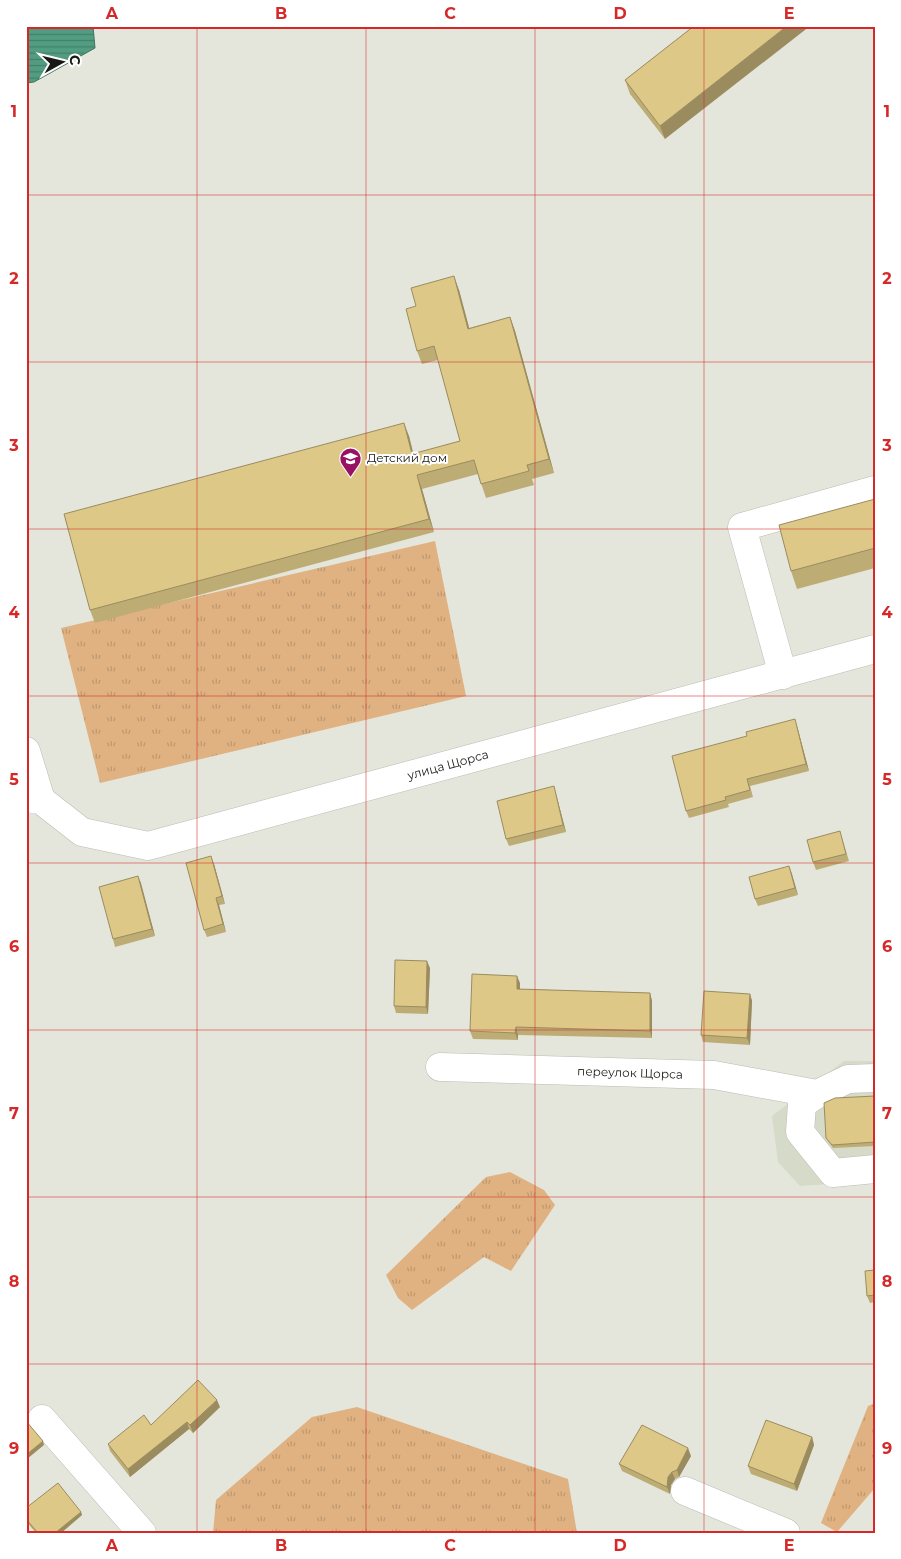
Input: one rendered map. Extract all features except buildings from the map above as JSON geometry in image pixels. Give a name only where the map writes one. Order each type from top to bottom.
[{"type":"street","points":[[783,675],[742,527],[875,490]]},
{"type":"street","name":"улица Щорса","points":[[33,799],[82,832],[148,846],[875,649]]},
{"type":"street","points":[[26,751],[33,799]]},
{"type":"street","name":"переулок Щорса","points":[[440,1067],[714,1075],[817,1094]]},
{"type":"street","points":[[875,1078],[848,1079],[817,1094],[802,1104],[800,1132],[833,1173],[875,1169]]},
{"type":"street","points":[[42,1419],[142,1533]]},
{"type":"street","points":[[685,1491],[786,1533]]},
{"type":"shaded area","points":[[26,26],[93,26],[95,48],[34,82],[26,83]]},
{"type":"shaded area","points":[[844,1061],[875,1061],[875,1181],[800,1186],[778,1162],[772,1116]]},
{"type":"green space","points":[[435,541],[466,696],[100,783],[61,628]]},
{"type":"green space","points":[[510,1172],[544,1190],[555,1205],[511,1271],[484,1257],[412,1310],[398,1298],[386,1275],[486,1177]]},
{"type":"green space","points":[[875,1403],[875,1488],[837,1532],[821,1523],[868,1406]]},
{"type":"green space","points":[[357,1407],[568,1479],[577,1533],[213,1533],[216,1500],[312,1417]]},
{"type":"place","name":"Детский дом","points":[[351,477]]}]
